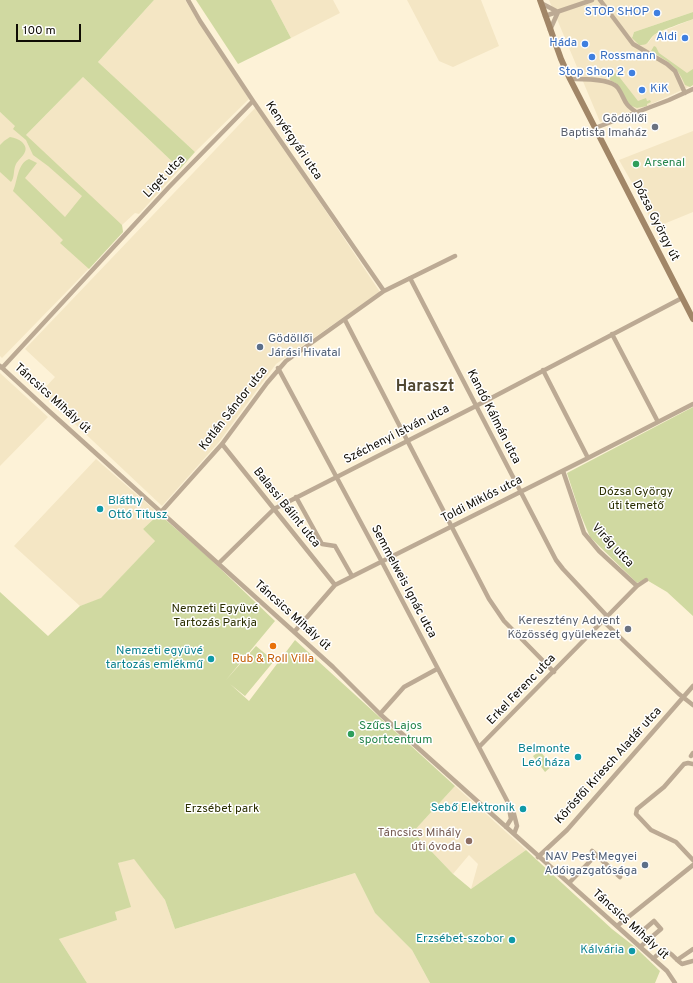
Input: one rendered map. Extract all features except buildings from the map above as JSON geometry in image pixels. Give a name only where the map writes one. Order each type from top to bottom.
[{"type":"main road","name":"Dózsa György út","points":[[541,1],[550,30],[570,79],[693,319]]},
{"type":"street","name":"Kenyérgyári utca","points":[[188,0],[200,21],[253,101],[384,291]]},
{"type":"street","points":[[545,16],[592,0]]},
{"type":"street","points":[[600,0],[634,44],[667,64],[675,71],[685,93]]},
{"type":"street","points":[[541,1],[558,12]]},
{"type":"street","points":[[550,30],[558,12]]},
{"type":"street","points":[[570,79],[603,81],[614,84],[618,87],[625,103],[636,112]]},
{"type":"street","points":[[595,128],[693,89]]},
{"type":"street","name":"Liget utca","points":[[1,367],[169,187],[253,101]]},
{"type":"street","name":"Kotlán Sándor utca","points":[[162,512],[222,444],[278,368],[286,361],[384,291],[455,256]]},
{"type":"street","name":"Kandó Kálmán utca","points":[[410,278],[520,492],[559,564],[607,616]]},
{"type":"street","name":"Széchenyi István utca","points":[[219,563],[274,508],[476,406],[682,298]]},
{"type":"street","points":[[345,320],[489,599],[497,611],[554,672]]},
{"type":"street","points":[[612,334],[658,422]]},
{"type":"street","name":"Táncsics Mihály út","points":[[1,367],[333,666],[380,714],[538,857],[640,946],[670,974],[675,983]]},
{"type":"street","name":"Semmelweis Ignác utca","points":[[278,368],[509,804],[517,824],[517,830],[514,834]]},
{"type":"street","points":[[544,370],[588,458]]},
{"type":"street","name":"Toldi Miklós utca","points":[[294,631],[335,585],[693,404]]},
{"type":"street","name":"Balassi Bálint utca","points":[[222,444],[335,585]]},
{"type":"street","name":"Virág utca","points":[[563,471],[584,533],[599,550],[637,586]]},
{"type":"street","points":[[296,497],[322,544],[334,546],[352,576]]},
{"type":"street","name":"Erkel Ferenc utca","points":[[479,748],[607,616],[637,586],[646,580]]},
{"type":"street","points":[[603,621],[693,705]]},
{"type":"street","points":[[380,714],[404,687],[437,669]]},
{"type":"street","name":"Körösfői Kriesch Aladár utca","points":[[538,857],[588,806],[693,686]]},
{"type":"street","points":[[693,764],[688,762],[684,764],[664,787],[637,809],[636,814],[651,830],[676,842],[693,860]]},
{"type":"street","name":"Semmelweis Ignác utca","points":[[506,827],[511,819],[509,804]]},
{"type":"street","points":[[592,851],[620,877]]},
{"type":"street","points":[[569,883],[596,855]]},
{"type":"street","points":[[617,926],[693,865]]},
{"type":"street","points":[[640,933],[654,921],[661,928],[640,946]]},
{"type":"street","points":[[677,960],[693,949]]},
{"type":"street","points":[[653,959],[664,951],[670,953],[683,964],[693,961]]},
{"type":"shaded area","points":[[154,0],[185,0],[249,99],[195,152],[98,62]]},
{"type":"shaded area","points":[[271,0],[333,0],[340,13],[291,38]]},
{"type":"shaded area","points":[[407,0],[481,0],[499,46],[453,67],[439,61]]},
{"type":"shaded area","points":[[549,0],[693,0],[693,12],[634,32],[632,37],[639,45],[648,43],[654,35],[693,19],[693,85],[647,106],[600,122]]},
{"type":"shaded area","points":[[83,77],[180,169],[139,214],[135,213],[122,225],[123,232],[2,358],[0,356],[0,112],[26,135]]},
{"type":"shaded area","points":[[256,107],[380,292],[276,364],[219,442],[162,506],[41,392],[55,377],[25,349]]},
{"type":"shaded area","points":[[693,131],[693,212],[654,228],[643,202],[619,160]]},
{"type":"shaded area","points":[[0,373],[48,417],[0,466]]},
{"type":"shaded area","points":[[96,459],[159,514],[143,529],[155,541],[101,599],[80,606],[14,546]]},
{"type":"shaded area","name":"Táncsics Mihály úti óvoda","points":[[455,786],[526,850],[471,889],[478,864],[469,855],[453,874],[413,832]]},
{"type":"shaded area","points":[[134,858],[165,900],[175,929],[355,873],[375,913],[412,950],[430,983],[87,983],[59,939],[116,920],[115,912],[118,863]]},
{"type":"green space","points":[[0,0],[154,0],[98,62],[195,152],[180,169],[83,77],[26,135],[122,225],[123,232],[89,269],[60,243],[63,240],[13,191],[20,168],[25,161],[29,159],[37,163],[25,178],[65,217],[82,196],[33,155],[26,140],[13,129],[15,126],[0,112]]},
{"type":"green space","points":[[196,0],[271,0],[291,38],[238,64]]},
{"type":"green space","points":[[693,12],[693,19],[657,33],[645,45],[639,45],[632,38],[634,32]]},
{"type":"green space","points":[[654,46],[659,53],[687,73],[693,69],[693,85],[690,87],[685,85],[675,68],[651,51]]},
{"type":"green space","points":[[612,72],[617,74],[638,101],[646,98],[647,101],[650,100],[651,102],[647,104],[647,106],[637,108],[629,105],[617,84],[610,80],[609,74]]},
{"type":"green space","points":[[10,137],[22,142],[26,148],[16,164],[11,182],[0,172],[0,145]]},
{"type":"green space","name":"Dózsa György úti temető","points":[[693,407],[693,616],[667,592],[645,579],[637,583],[590,537],[580,513],[567,473]]},
{"type":"green space","points":[[159,514],[207,556],[275,621],[226,680],[256,646],[274,661],[245,696],[230,684],[249,701],[295,640],[455,786],[413,832],[453,874],[471,889],[526,850],[660,971],[655,983],[430,983],[412,950],[375,913],[355,873],[175,929],[165,900],[134,859],[118,863],[131,907],[115,912],[117,920],[59,939],[87,983],[0,983],[0,592],[48,636],[80,606],[101,598],[155,541],[143,529]]},
{"type":"green space","points":[[540,751],[552,766],[545,772],[533,756]]},
{"type":"place","name":"STOP SHOP","points":[[657,13]]},
{"type":"place","name":"Aldi","points":[[685,38]]},
{"type":"place","name":"Háda","points":[[585,44]]},
{"type":"place","name":"Rossmann","points":[[592,57]]},
{"type":"place","name":"Stop Shop 2","points":[[632,73]]},
{"type":"place","name":"KiK","points":[[642,90]]},
{"type":"place","name":"Gödöllői Baptista Imaház","points":[[655,127]]},
{"type":"place","name":"Arsenal","points":[[636,164]]},
{"type":"place","name":"Gödöllői Járási Hivatal","points":[[260,347]]},
{"type":"place","name":"Bláthy Ottó Titusz","points":[[100,509]]},
{"type":"place","name":"Keresztény Advent Közösség gyülekezet","points":[[628,629]]},
{"type":"place","name":"Rub & Roll Villa","points":[[273,646]]},
{"type":"place","name":"Nemzeti együvé tartozás emlékmű","points":[[211,659]]},
{"type":"place","name":"Szűcs Lajos sportcentrum","points":[[351,734]]},
{"type":"place","name":"Belmonte Leó háza","points":[[578,757]]},
{"type":"place","name":"Sebő Elektronik","points":[[523,809]]},
{"type":"place","name":"Táncsics Mihály úti óvoda","points":[[469,841]]},
{"type":"place","name":"NAV Pest Megyei Adóigazgatósága","points":[[645,865]]},
{"type":"place","name":"Erzsébet-szobor","points":[[512,940]]},
{"type":"place","name":"Kálvária","points":[[632,951]]},
{"type":"district","name":"Haraszt","points":[[425,388]]},
{"type":"park label","name":"Nemzeti Együvé Tartozás Parkja","points":[[215,617]]},
{"type":"park label","name":"Erzsébet park","points":[[222,810]]}]
